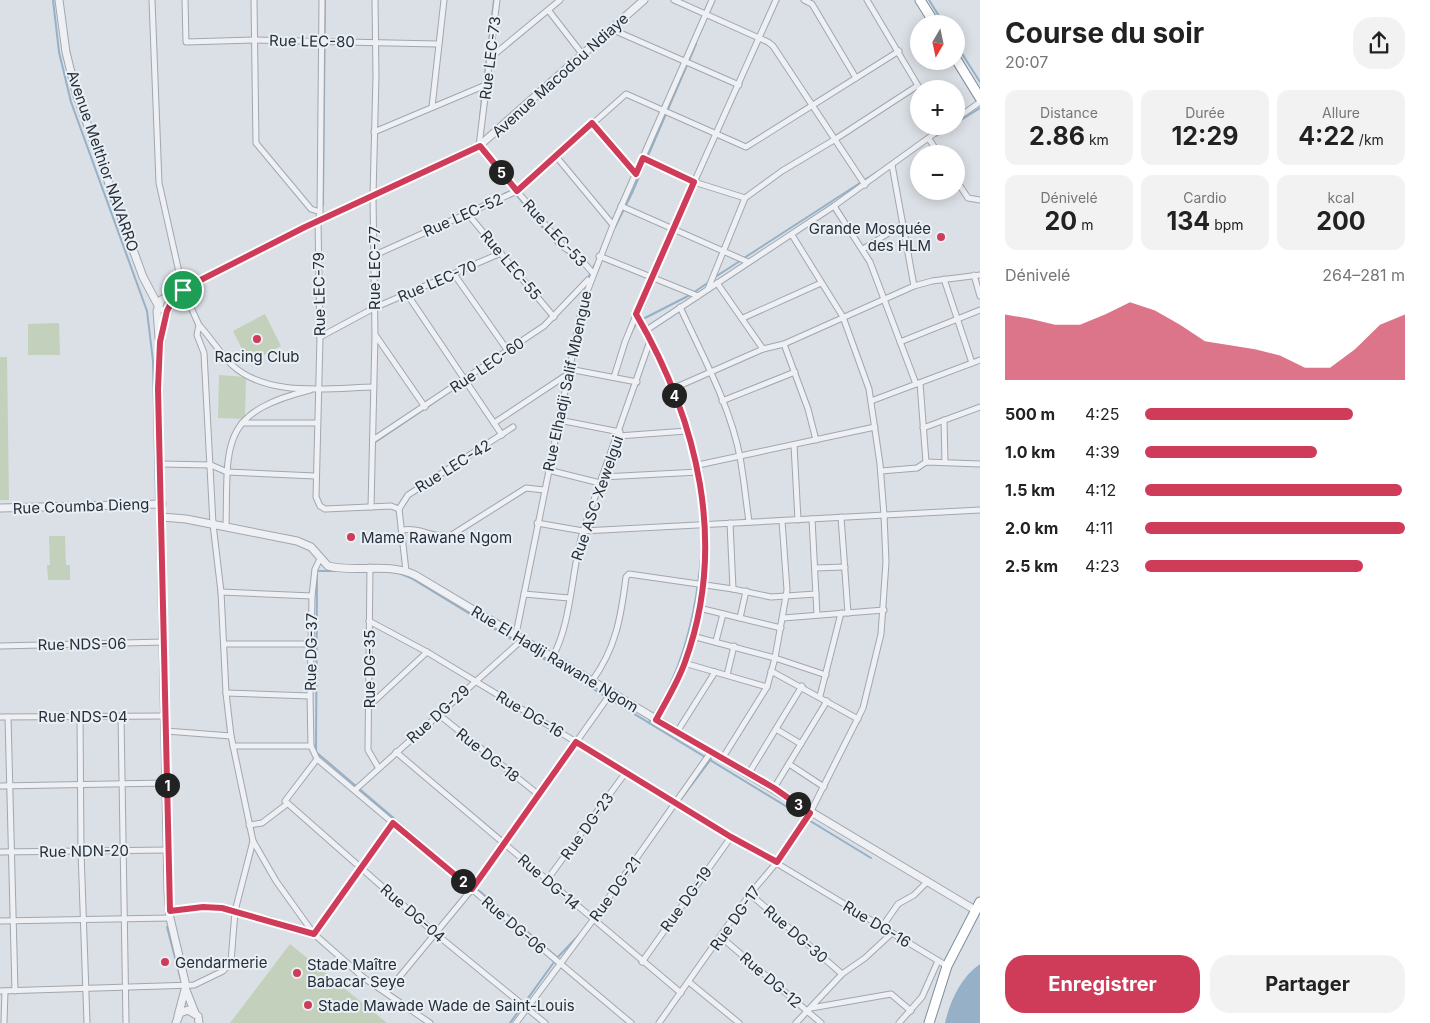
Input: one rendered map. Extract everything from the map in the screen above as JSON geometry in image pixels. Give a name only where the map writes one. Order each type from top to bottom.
[{"type":"highway","points":[[920,0],[929,15]]},
{"type":"highway","points":[[963,70],[980,98]]},
{"type":"highway","points":[[928,1020],[946,966],[978,906]]},
{"type":"street","name":"Avenue Melthior NAVARRO","points":[[59,0],[65,46],[76,93],[157,308]]},
{"type":"street","points":[[152,0],[159,183],[180,291],[199,325],[230,363],[243,372],[275,385],[318,388],[374,387]]},
{"type":"street","name":"Rue LEC-80","points":[[185,0],[186,42],[254,40],[438,44]]},
{"type":"street","points":[[254,0],[256,143],[311,209],[320,212]]},
{"type":"street","name":"Rue LEC-79","points":[[322,0],[320,212],[318,221],[320,337],[316,497],[320,506],[325,509],[371,506]]},
{"type":"street","name":"Rue LEC-77","points":[[371,506],[375,336],[373,196],[376,76],[375,0]]},
{"type":"street","points":[[432,107],[444,0]]},
{"type":"street","name":"Rue LEC-73","points":[[480,146],[497,0]]},
{"type":"street","points":[[551,9],[554,0]]},
{"type":"street","points":[[490,58],[560,0]]},
{"type":"street","name":"Avenue Macodou Ndiaye","points":[[161,300],[318,221],[480,146],[644,0]]},
{"type":"street","points":[[674,0],[768,42],[779,54],[811,106],[865,185]]},
{"type":"street","name":"Rue Elhadji Salif Mbengue","points":[[516,634],[583,302],[613,224],[712,0]]},
{"type":"street","points":[[614,377],[636,314],[652,276],[776,0]]},
{"type":"street","points":[[804,0],[812,4],[856,78]]},
{"type":"street","points":[[867,0],[899,51],[914,80]]},
{"type":"street","points":[[551,9],[583,54]]},
{"type":"street","points":[[611,29],[738,85]]},
{"type":"street","points":[[811,106],[899,51]]},
{"type":"street","points":[[374,132],[488,84]]},
{"type":"street","points":[[708,289],[745,198],[782,171],[910,92]]},
{"type":"street","name":"Rue LEC-52","points":[[375,255],[517,191],[626,94],[746,147],[811,106]]},
{"type":"street","points":[[965,112],[980,102]]},
{"type":"street","points":[[592,123],[636,174]]},
{"type":"street","points":[[645,330],[792,235],[934,135]]},
{"type":"street","points":[[929,139],[933,145]]},
{"type":"street","name":"Rue LEC-53","points":[[480,146],[565,248],[576,256],[592,275]]},
{"type":"street","points":[[555,156],[613,224]]},
{"type":"street","points":[[643,158],[694,182],[745,198]]},
{"type":"street","points":[[892,165],[914,286]]},
{"type":"street","points":[[965,194],[968,198],[980,200]]},
{"type":"street","points":[[622,206],[748,262]]},
{"type":"street","points":[[834,206],[863,249],[918,384],[926,462]]},
{"type":"street","name":"Rue LEC-55","points":[[468,213],[554,317]]},
{"type":"street","points":[[863,249],[903,224]]},
{"type":"street","name":"Rue DG-17","points":[[659,1023],[750,894],[777,862],[810,813],[858,720],[869,692],[876,664],[884,610],[884,515],[881,471],[871,401],[863,371],[843,317],[792,235]]},
{"type":"street","name":"Rue LEC-70","points":[[320,337],[374,308],[501,253]]},
{"type":"street","points":[[600,256],[698,296]]},
{"type":"street","points":[[454,274],[508,351]]},
{"type":"street","name":"Rue LEC-60","points":[[373,440],[508,351],[554,317],[592,275]]},
{"type":"street","points":[[672,389],[763,349],[784,344],[914,286],[944,279],[977,275],[980,296]]},
{"type":"street","points":[[944,279],[972,362]]},
{"type":"street","points":[[743,318],[821,282]]},
{"type":"street","points":[[717,283],[763,349]]},
{"type":"street","points":[[149,291],[161,300],[168,309]]},
{"type":"street","points":[[160,342],[168,309],[180,291]]},
{"type":"street","points":[[407,294],[502,435]]},
{"type":"street","points":[[161,300],[157,308],[160,342],[158,389],[170,915],[186,988],[200,1023]]},
{"type":"street","points":[[680,307],[722,401],[740,456],[749,522]]},
{"type":"street","points":[[157,308],[168,309]]},
{"type":"street","points":[[900,342],[980,310]]},
{"type":"street","points":[[636,314],[672,389],[688,431],[698,465],[705,525],[704,584],[692,636],[684,663],[656,720]]},
{"type":"street","points":[[199,325],[197,335],[204,354],[213,524],[221,592],[226,694],[231,736],[253,841],[276,881],[314,934],[364,978],[430,1023]]},
{"type":"street","points":[[375,336],[425,407]]},
{"type":"street","name":"Rue ASC Xewelgui","points":[[552,658],[562,638],[584,532],[650,340]]},
{"type":"street","points":[[784,344],[795,372],[816,440]]},
{"type":"street","points":[[871,401],[980,360]]},
{"type":"street","points":[[569,372],[614,377],[637,382]]},
{"type":"street","name":"Rue LEC-42","points":[[494,423],[569,372]]},
{"type":"street","points":[[722,401],[795,372]]},
{"type":"street","points":[[226,527],[227,472],[230,447],[242,424],[255,411],[279,398],[318,388]]},
{"type":"street","points":[[923,428],[980,407]]},
{"type":"street","points":[[559,420],[619,434],[688,431]]},
{"type":"street","points":[[944,420],[946,462]]},
{"type":"street","points":[[242,424],[318,424]]},
{"type":"street","name":"Rue LEC-42","points":[[399,509],[408,495],[513,427]]},
{"type":"street","points":[[698,465],[875,427]]},
{"type":"street","points":[[794,444],[798,520]]},
{"type":"street","points":[[881,471],[917,468],[926,462],[980,464]]},
{"type":"street","points":[[161,464],[211,465],[227,472],[316,476]]},
{"type":"street","points":[[548,470],[600,483]]},
{"type":"street","points":[[602,477],[699,472]]},
{"type":"street","points":[[403,530],[413,529],[440,537],[450,536],[526,488],[544,490]]},
{"type":"street","name":"Rue Coumba Dieng","points":[[0,508],[162,504]]},
{"type":"street","points":[[371,506],[391,506],[399,509],[403,530],[406,571]]},
{"type":"street","points":[[537,523],[584,532],[980,510]]},
{"type":"street","name":"Rue El Hadji Rawane Ngom","points":[[162,517],[213,524],[297,541],[311,547],[320,559],[328,566],[335,568],[370,567],[406,571],[516,634],[552,658],[722,759],[749,773],[810,813],[928,881],[978,906]]},
{"type":"street","points":[[841,517],[848,613]]},
{"type":"street","points":[[812,519],[817,615]]},
{"type":"street","points":[[722,759],[767,687],[775,658],[786,597],[782,521]]},
{"type":"street","points":[[730,524],[734,588]]},
{"type":"street","name":"Rue DG-37","points":[[311,746],[312,596],[315,569],[320,559]]},
{"type":"street","name":"Rue DG-35","points":[[370,567],[368,750],[378,767]]},
{"type":"street","points":[[815,568],[845,567]]},
{"type":"street","points":[[592,681],[602,668],[617,634],[626,577],[629,574],[734,588],[771,597],[816,594]]},
{"type":"street","points":[[740,618],[746,591]]},
{"type":"street","points":[[221,592],[312,596]]},
{"type":"street","points":[[524,594],[569,598]]},
{"type":"street","points":[[699,608],[781,628]]},
{"type":"street","points":[[783,618],[884,610]]},
{"type":"street","points":[[820,696],[841,613]]},
{"type":"street","points":[[716,641],[723,614]]},
{"type":"street","name":"Rue DG-16","points":[[369,620],[427,652],[731,837],[777,862],[946,966]]},
{"type":"street","points":[[692,636],[734,646],[826,675]]},
{"type":"street","name":"Rue DG-29","points":[[355,790],[378,767],[523,639]]},
{"type":"street","name":"Rue NDS-06","points":[[0,646],[164,642]]},
{"type":"street","points":[[224,644],[311,644]]},
{"type":"street","points":[[727,675],[734,646]]},
{"type":"street","points":[[369,706],[427,652]]},
{"type":"street","points":[[684,663],[767,687]]},
{"type":"street","points":[[771,671],[820,696],[858,720]]},
{"type":"street","points":[[677,732],[715,672]]},
{"type":"street","points":[[749,773],[802,686]]},
{"type":"street","points":[[387,992],[472,889],[611,693]]},
{"type":"street","points":[[226,694],[310,696]]},
{"type":"street","points":[[774,788],[827,701]]},
{"type":"street","name":"Rue DG-18","points":[[438,714],[539,795]]},
{"type":"street","points":[[80,715],[81,851],[87,1023]]},
{"type":"street","name":"Rue NDS-04","points":[[0,716],[166,716]]},
{"type":"street","points":[[120,716],[126,919],[126,1023]]},
{"type":"street","points":[[8,717],[15,991]]},
{"type":"street","points":[[776,729],[800,744]]},
{"type":"street","points":[[166,731],[231,736]]},
{"type":"street","points":[[233,746],[311,746]]},
{"type":"street","name":"Rue DG-06","points":[[311,746],[317,759],[631,1023]]},
{"type":"street","name":"Rue DG-14","points":[[396,752],[680,993]]},
{"type":"street","name":"Rue DG-21","points":[[516,1023],[593,920],[711,752]]},
{"type":"street","points":[[249,825],[262,823],[286,801],[317,759]]},
{"type":"street","points":[[789,764],[824,787]]},
{"type":"street","name":"Rue DG-23","points":[[547,880],[626,772]]},
{"type":"street","points":[[0,786],[166,783]]},
{"type":"street","name":"Rue DG-04","points":[[286,801],[436,934],[545,1023]]},
{"type":"street","points":[[314,934],[393,823]]},
{"type":"street","name":"Rue DG-19","points":[[642,962],[731,837]]},
{"type":"street","points":[[4,1023],[2,991],[85,988],[186,988],[198,984],[228,966],[231,962],[235,911],[253,841]]},
{"type":"street","name":"Rue NDN-20","points":[[0,852],[168,850]]},
{"type":"street","points":[[882,927],[898,904],[907,897],[914,895],[928,881]]},
{"type":"street","name":"Rue DG-30","points":[[750,894],[842,974]]},
{"type":"street","points":[[0,922],[126,919],[170,915],[203,907],[235,911],[314,934]]},
{"type":"street","points":[[796,1023],[842,974],[865,958],[892,933]]},
{"type":"street","name":"Rue DG-12","points":[[721,937],[809,1009],[821,1023]]},
{"type":"street","points":[[899,1023],[922,997],[938,961]]},
{"type":"street","points":[[689,982],[739,1023]]},
{"type":"street","points":[[176,1021],[186,988]]},
{"type":"street","points":[[809,1009],[888,994],[898,998],[911,1011]]},
{"type":"street","points":[[176,1021],[184,1011],[195,1013]]},
{"type":"green space","name":"Racing Club","points":[[265,314],[281,346],[249,363],[233,331]]},
{"type":"green space","points":[[59,323],[60,355],[28,355],[28,324]]},
{"type":"green space","points":[[0,357],[7,357],[9,500],[0,500]]},
{"type":"green space","points":[[219,375],[246,377],[245,419],[218,418]]},
{"type":"green space","points":[[49,536],[65,536],[66,565],[70,565],[70,580],[48,580],[47,565],[50,565]]},
{"type":"green space","name":"Stade Maître Babacar Seye","points":[[290,944],[387,1023],[230,1023]]},
{"type":"water","points":[[980,964],[980,1023],[945,1023],[957,990],[973,969]]},
{"type":"waterway","points":[[53,0],[59,52],[71,102],[147,311],[153,361],[156,502]]},
{"type":"waterway","points":[[323,205],[325,0]]},
{"type":"waterway","points":[[484,83],[494,0]]},
{"type":"waterway","points":[[929,0],[938,15]]},
{"type":"waterway","points":[[615,227],[632,193],[696,44]]},
{"type":"waterway","points":[[965,58],[980,82]]},
{"type":"waterway","points":[[480,118],[483,88]]},
{"type":"waterway","points":[[965,117],[980,108]]},
{"type":"waterway","points":[[744,258],[877,172]]},
{"type":"waterway","points":[[504,194],[513,190]]},
{"type":"waterway","points":[[515,193],[557,245],[580,262]]},
{"type":"waterway","points":[[715,277],[740,261]]},
{"type":"waterway","points":[[588,278],[595,264]]},
{"type":"waterway","points":[[639,317],[655,280]]},
{"type":"waterway","points":[[639,321],[690,295],[709,282]]},
{"type":"waterway","points":[[569,303],[583,289]]},
{"type":"waterway","points":[[630,335],[637,322]]},
{"type":"waterway","points":[[374,443],[503,356]]},
{"type":"waterway","points":[[556,379],[567,372]]},
{"type":"waterway","points":[[649,722],[671,681],[687,637],[697,590],[702,544]]},
{"type":"waterway","points":[[339,571],[317,571],[316,752],[558,958]]},
{"type":"waterway","points":[[399,573],[411,578],[871,858]]},
{"type":"waterway","points":[[672,811],[711,759]]},
{"type":"waterway","points":[[167,927],[181,980]]},
{"type":"waterway","points":[[510,1023],[557,958],[579,935]]},
{"type":"place","name":"Grande Mosquée des HLM","points":[[941,237]]},
{"type":"place","name":"Racing Club","points":[[257,339]]},
{"type":"place","name":"Mame Rawane Ngom","points":[[351,537]]},
{"type":"place","name":"Gendarmerie","points":[[165,962]]},
{"type":"place","name":"Stade Maître Babacar Seye","points":[[297,973]]},
{"type":"place","name":"Stade Mawade Wade de Saint-Louis","points":[[308,1005]]},
{"type":"route","points":[[592,123],[636,174],[643,158],[694,182],[636,314],[672,389],[688,431],[698,465],[705,525],[704,584],[692,636],[684,663],[656,720],[774,788],[810,813],[777,862],[731,837],[576,742],[472,889],[393,823],[314,934],[271,920],[222,908],[203,907],[170,911],[168,891],[158,389],[160,342],[167,311],[177,292],[183,290],[222,268],[305,227],[480,146],[517,191],[592,123]]}]
